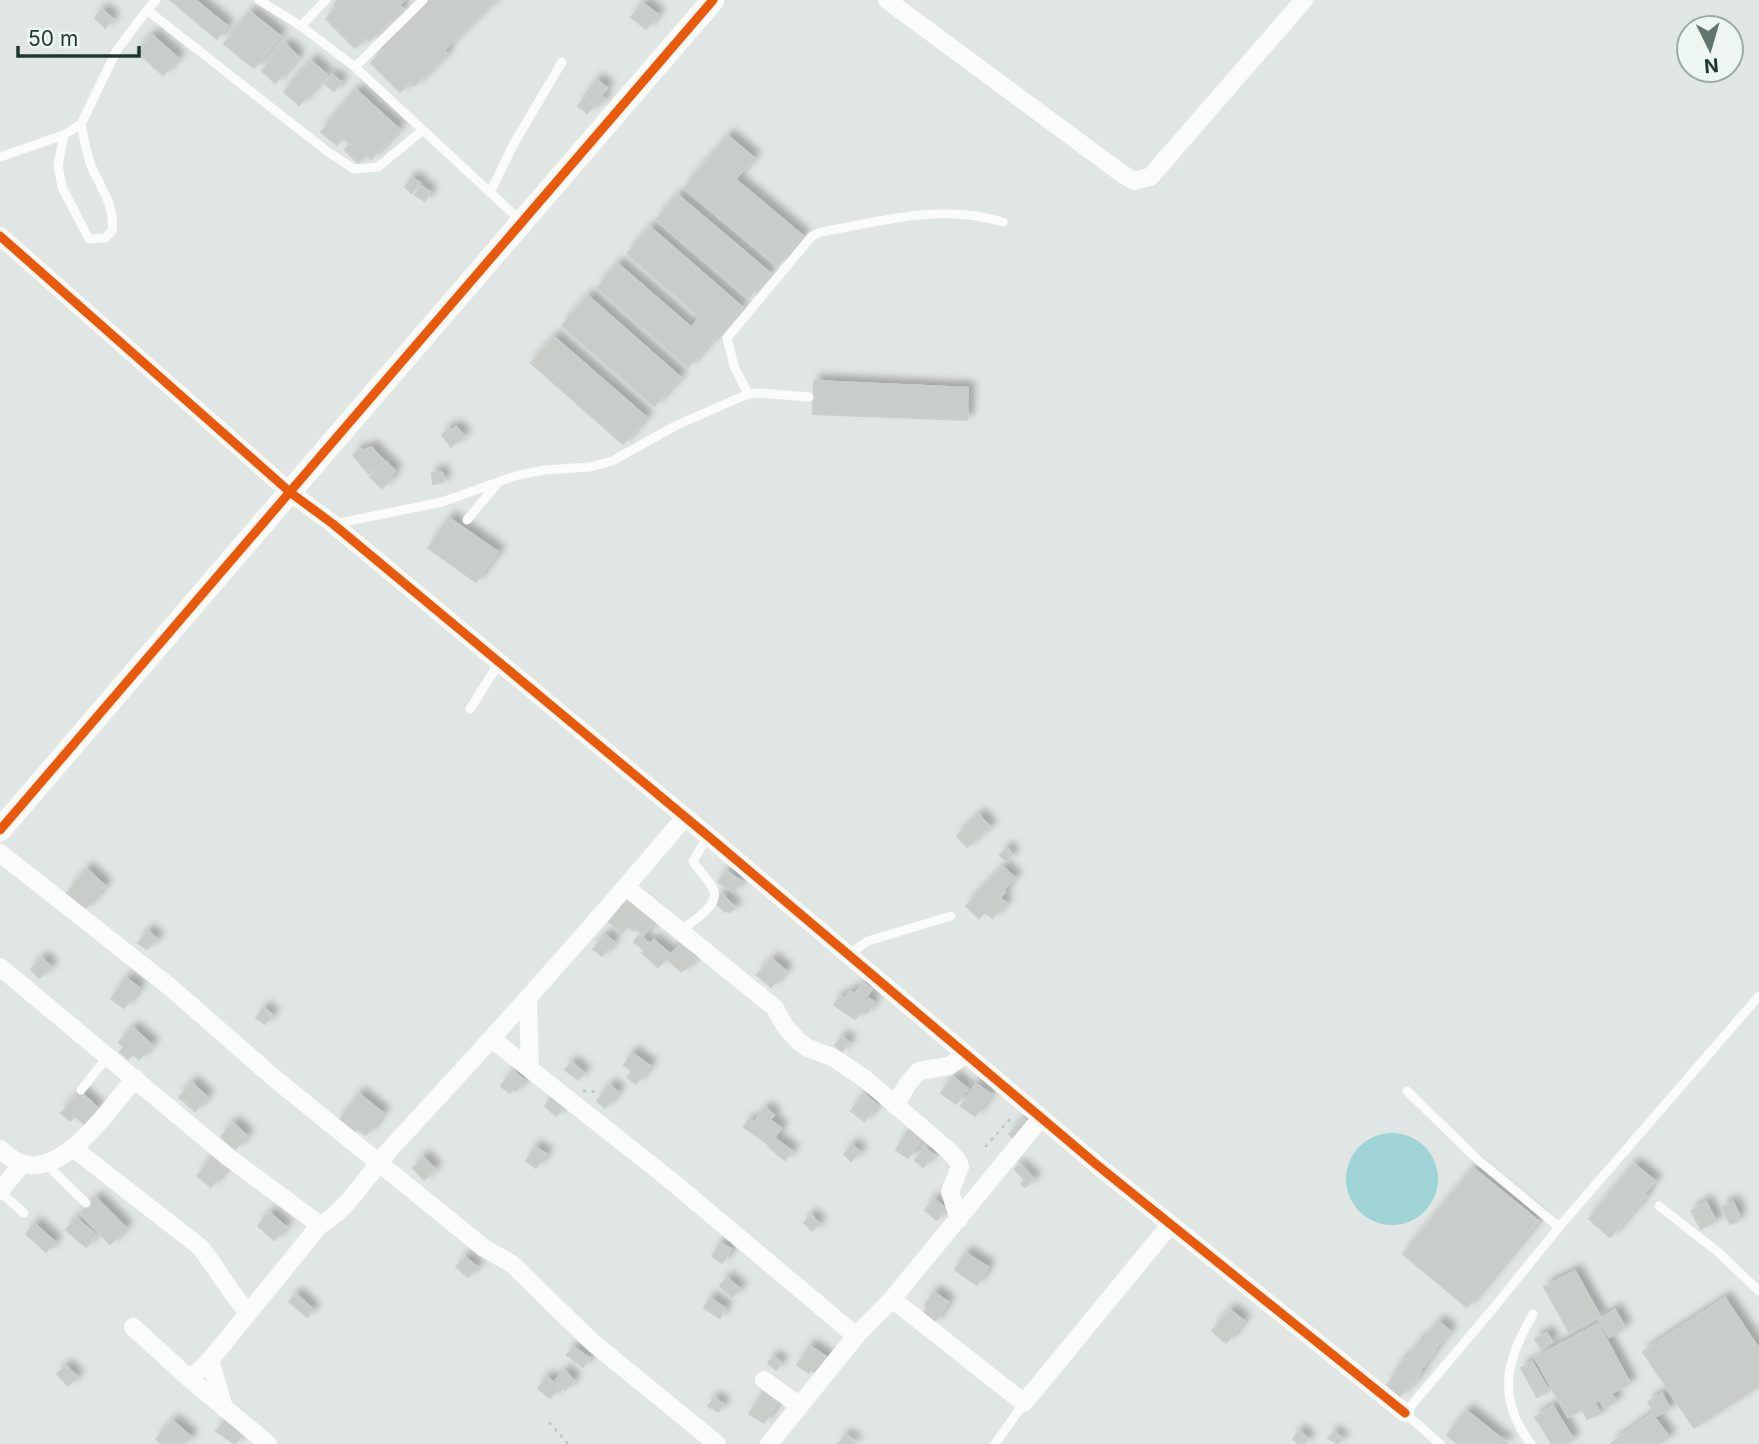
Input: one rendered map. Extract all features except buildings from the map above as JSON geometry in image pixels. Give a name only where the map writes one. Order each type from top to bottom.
[{"type":"street","points":[[0,830],[713,0]]},
{"type":"street","points":[[887,0],[1134,180],[1150,177],[1304,0]]},
{"type":"street","points":[[0,236],[291,493],[333,524],[708,836],[1170,1225],[1405,1413]]},
{"type":"street","points":[[190,1379],[210,1360],[320,1225],[343,1206],[378,1162],[528,999],[685,817]]},
{"type":"street","points":[[0,853],[170,986],[249,1058],[484,1248],[512,1264],[592,1342],[717,1444]]},
{"type":"street","points":[[626,887],[775,1007],[785,1026],[799,1042],[834,1058],[865,1079],[948,1150],[960,1164],[960,1171],[950,1192],[959,1219]]},
{"type":"street","points":[[0,967],[228,1157],[320,1225]]},
{"type":"street","points":[[528,999],[530,1069]]},
{"type":"street","points":[[492,1039],[669,1179],[856,1336]]},
{"type":"street","points":[[895,1105],[919,1071],[949,1066],[965,1054]]},
{"type":"street","points":[[0,1149],[22,1164],[55,1161],[73,1148],[135,1078]]},
{"type":"street","points":[[769,1444],[856,1336],[892,1299],[1041,1118]]},
{"type":"street","points":[[73,1148],[200,1247],[248,1312]]},
{"type":"street","points":[[0,1192],[22,1164]]},
{"type":"street","points":[[892,1299],[1024,1403],[1170,1225]]},
{"type":"street","points":[[133,1327],[268,1444]]},
{"type":"street","points":[[210,1360],[224,1408]]},
{"type":"street","points":[[764,1380],[800,1406]]},
{"type":"lane","points":[[0,157],[64,135],[81,124],[117,50],[156,0]]},
{"type":"lane","points":[[260,0],[355,67],[521,221]]},
{"type":"lane","points":[[300,26],[326,0]]},
{"type":"lane","points":[[355,67],[424,0]]},
{"type":"lane","points":[[148,10],[328,152],[354,169],[378,167],[423,130]]},
{"type":"lane","points":[[490,192],[513,145],[562,62]]},
{"type":"lane","points":[[64,135],[58,165],[62,187],[89,239],[105,238],[112,232],[113,219],[109,201],[91,164],[81,124]]},
{"type":"lane","points":[[748,394],[734,366],[727,338],[813,236],[821,232],[935,213],[955,212],[1003,222]]},
{"type":"lane","points":[[333,524],[442,502],[500,480],[530,472],[590,467],[612,461],[677,425],[748,394],[809,397]]},
{"type":"lane","points":[[467,520],[500,480]]},
{"type":"lane","points":[[470,709],[499,663]]},
{"type":"lane","points":[[680,931],[704,913],[715,894],[713,887],[693,861],[708,836]]},
{"type":"lane","points":[[849,954],[867,941],[951,916]]},
{"type":"lane","points":[[1440,1444],[1405,1413],[1559,1227],[1759,996]]},
{"type":"lane","points":[[81,1090],[108,1056]]},
{"type":"lane","points":[[1407,1091],[1478,1160],[1559,1227]]},
{"type":"lane","points":[[48,1162],[55,1174],[86,1203]]},
{"type":"lane","points":[[0,1192],[23,1213]]},
{"type":"lane","points":[[1659,1206],[1718,1252],[1759,1291]]},
{"type":"lane","points":[[1531,1444],[1518,1425],[1510,1402],[1509,1367],[1520,1336],[1533,1314]]},
{"type":"lane","points":[[995,1444],[1024,1403]]},
{"type":"path","points":[[985,1147],[1024,1104]]},
{"type":"path","points":[[549,1422],[568,1444]]},
{"type":"water","points":[[1392,1133],[1410,1137],[1425,1146],[1434,1161],[1438,1179],[1434,1197],[1425,1212],[1410,1221],[1392,1225],[1374,1221],[1359,1212],[1350,1197],[1346,1179],[1350,1161],[1359,1146],[1374,1137]]},
{"type":"cycle path","points":[[0,830],[713,0]]},
{"type":"cycle path","points":[[0,236],[291,493],[333,524],[708,836],[1097,1165],[1405,1413]]}]
